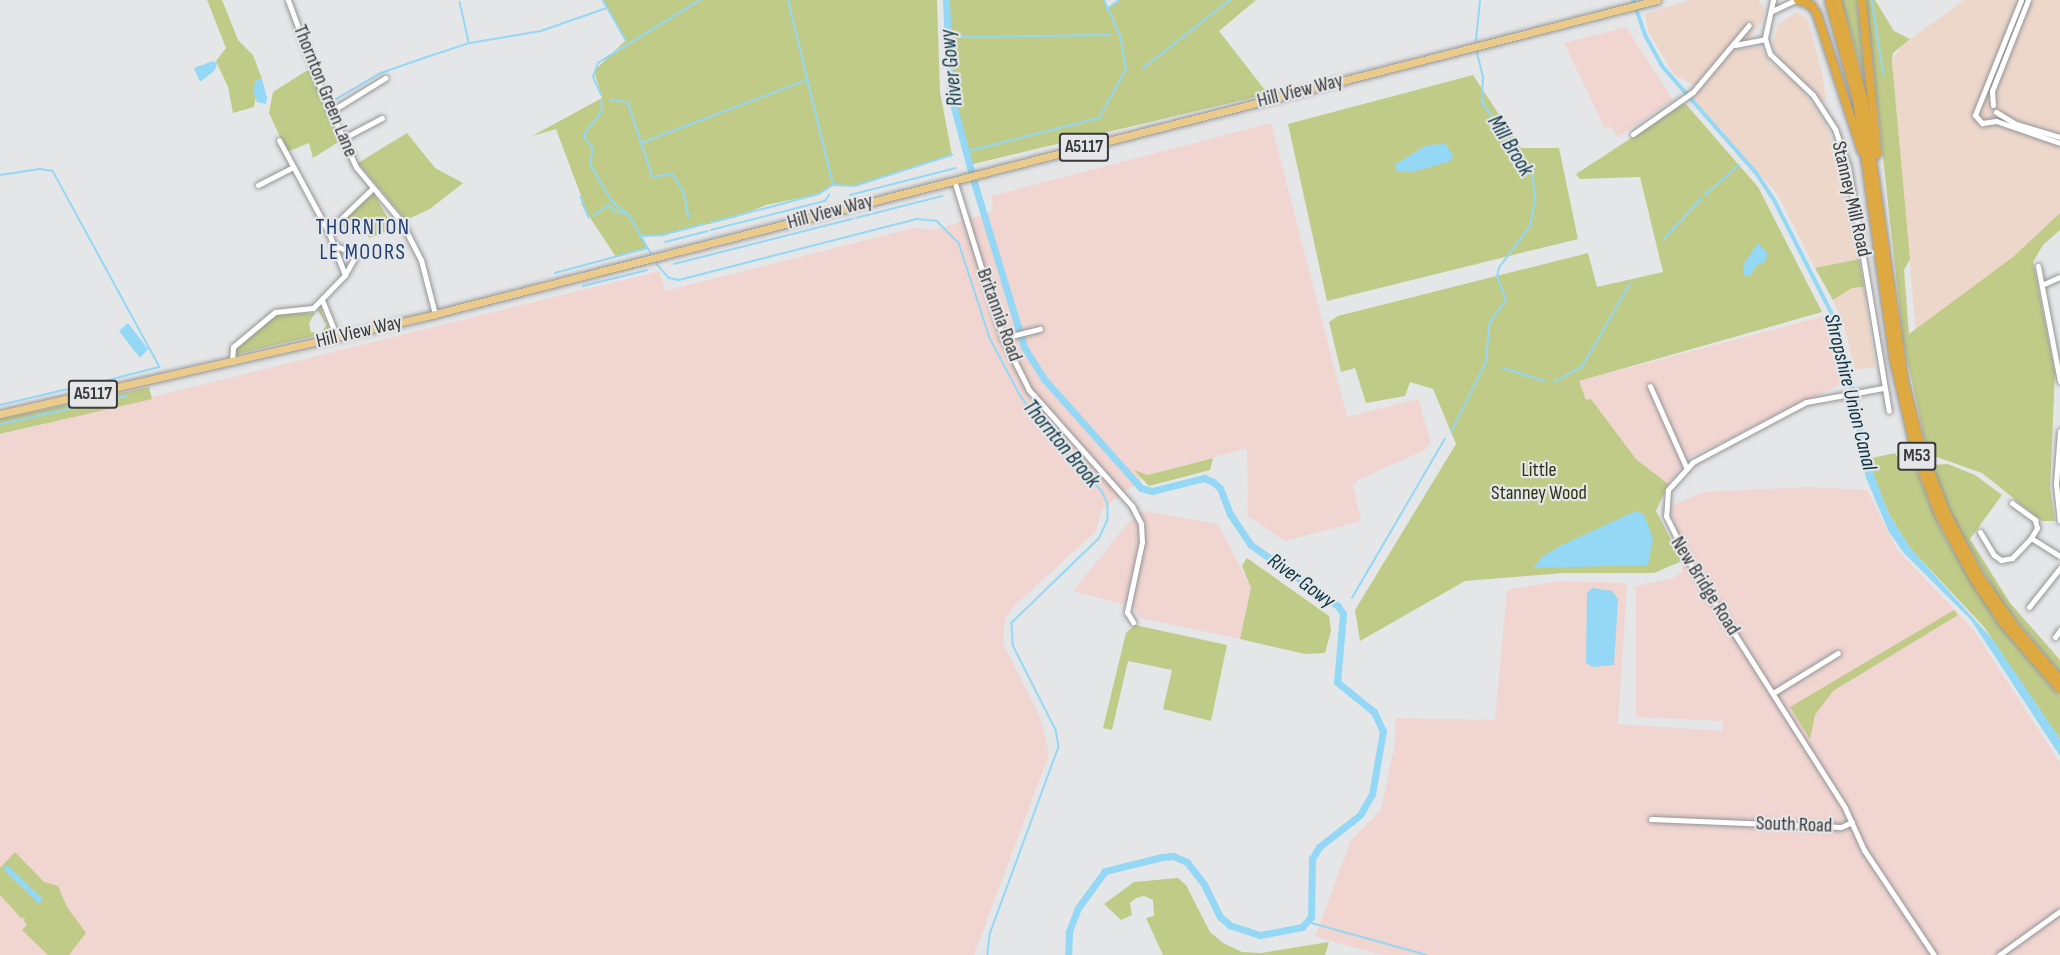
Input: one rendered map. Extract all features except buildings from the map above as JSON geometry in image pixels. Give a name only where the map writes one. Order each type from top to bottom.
[{"type":"highway","points":[[1797,0],[1811,5],[1816,14],[1851,111],[1870,184]]},
{"type":"highway","name":"M53","points":[[1829,0],[1857,100],[1898,381],[1924,478],[1974,579],[2004,624],[2060,689]]},
{"type":"highway","name":"M53","points":[[1837,0],[1863,98],[1904,380],[1932,479],[1980,577],[2014,626],[2060,680]]},
{"type":"highway","points":[[1862,0],[1881,220]]},
{"type":"main road","name":"Hill View Way","points":[[0,414],[435,314],[1657,0]]},
{"type":"street","name":"Thornton Green Lane","points":[[288,0],[342,139],[373,188],[410,236],[421,260],[435,314]]},
{"type":"street","points":[[1735,45],[1765,39],[1773,0]]},
{"type":"street","points":[[1772,11],[1797,0]]},
{"type":"street","points":[[2020,0],[1976,117],[1982,123],[1990,122],[2060,143]]},
{"type":"street","points":[[2028,0],[1992,91],[1993,105],[1996,112],[2016,124],[2060,137]]},
{"type":"street","points":[[1633,134],[1693,92],[1735,45],[1749,25]]},
{"type":"street","name":"Stanney Mill Road","points":[[1765,39],[1770,54],[1813,95],[1835,129],[1842,150],[1864,254],[1889,411]]},
{"type":"street","points":[[330,112],[385,78]]},
{"type":"street","points":[[1980,103],[1993,105]]},
{"type":"street","points":[[1990,122],[1996,112]]},
{"type":"street","points":[[342,139],[382,118]]},
{"type":"street","points":[[279,140],[328,231],[345,275]]},
{"type":"street","points":[[258,185],[293,168]]},
{"type":"street","name":"Britannia Road","points":[[954,180],[1003,339],[1029,390],[1138,516],[1142,542],[1127,612],[1133,622]]},
{"type":"street","points":[[328,231],[334,221],[373,188]]},
{"type":"street","points":[[321,217],[334,221]]},
{"type":"street","points":[[231,362],[233,347],[275,312],[313,308],[345,275],[356,255],[334,245]]},
{"type":"street","points":[[2038,266],[2044,284],[2060,381]]},
{"type":"street","points":[[2044,284],[2060,277]]},
{"type":"street","points":[[322,300],[337,337]]},
{"type":"street","points":[[1003,339],[1040,329]]},
{"type":"street","points":[[1650,386],[1686,467]]},
{"type":"street","name":"New Bridge Road","points":[[1852,822],[1668,525],[1665,504],[1668,490],[1686,467],[1788,410],[1846,393],[1884,388]]},
{"type":"street","points":[[2060,431],[2056,484],[2060,521]]},
{"type":"street","points":[[1981,537],[1994,555],[2001,560],[2012,558],[2031,538],[2037,528],[2035,520],[2012,503]]},
{"type":"street","points":[[2031,538],[2060,556]]},
{"type":"street","points":[[2029,607],[2060,568]]},
{"type":"street","points":[[2055,637],[2060,630]]},
{"type":"street","points":[[1773,693],[1838,653]]},
{"type":"street","name":"South Road","points":[[1651,819],[1841,827],[1852,822],[1864,850],[1934,955]]},
{"type":"street","points":[[1999,955],[2060,911]]},
{"type":"shaded area","points":[[1690,0],[1758,0],[1764,7],[1763,19],[1748,40],[1732,44],[1695,85],[1674,75],[1648,31],[1645,14]]},
{"type":"shaded area","points":[[1964,0],[2060,0],[2060,226],[1916,332],[1892,62],[1901,46]]},
{"type":"shaded area","points":[[1797,12],[1807,18],[1821,68],[1826,99],[1821,102],[1781,61],[1772,45],[1778,24]]},
{"type":"shaded area","points":[[1626,27],[1673,100],[1618,137],[1610,126],[1605,129],[1564,43]]},
{"type":"shaded area","points":[[1761,47],[1770,63],[1796,82],[1824,120],[1841,166],[1859,259],[1815,268],[1778,195],[1691,96],[1732,50]]},
{"type":"shaded area","points":[[1271,123],[1347,417],[1418,399],[1431,442],[1425,450],[1358,480],[1353,486],[1361,521],[1285,541],[1248,516],[1247,448],[1148,475],[1102,509],[1096,531],[1014,606],[1005,618],[1003,644],[1040,717],[1049,754],[974,955],[0,955],[0,435],[659,271],[665,291],[914,228],[935,230],[993,211],[991,196]]},
{"type":"shaded area","points":[[1864,287],[1875,367],[1855,370],[1844,326],[1833,300],[1852,288]]},
{"type":"shaded area","points":[[1825,316],[1843,383],[1689,458],[1668,484],[1636,459],[1591,399],[1586,401],[1579,381]]},
{"type":"shaded area","points":[[1808,487],[1867,490],[1898,551],[1973,629],[2060,763],[2060,955],[1383,955],[1315,937],[1351,840],[1381,810],[1395,743],[1395,718],[1495,720],[1507,590],[1559,581],[1627,583],[1618,724],[1722,731],[1724,721],[1636,717],[1636,586],[1673,578],[1682,572],[1682,561],[1690,555],[1672,526],[1671,506],[1703,492]]},
{"type":"shaded area","points":[[1144,511],[1218,524],[1251,588],[1240,639],[1140,618],[1133,607],[1073,591],[1128,523]]},
{"type":"green space","points":[[207,0],[222,0],[238,40],[253,55],[262,79],[259,79],[254,107],[233,113],[228,87],[216,61],[226,48]]},
{"type":"green space","points":[[603,0],[937,0],[940,92],[952,155],[855,186],[833,185],[819,194],[766,205],[737,217],[663,235],[640,236],[648,248],[616,257],[581,204],[583,201],[556,129],[532,136],[602,98],[594,71],[626,40]]},
{"type":"green space","points":[[946,0],[1104,0],[1107,9],[1119,0],[1256,0],[1219,31],[1268,94],[969,165],[950,92]]},
{"type":"green space","points":[[1841,0],[1857,0],[1865,81],[1851,32]]},
{"type":"green space","points":[[1866,0],[1875,0],[1894,31],[1910,39],[1893,53],[1892,62],[1910,259],[1904,270],[1909,334],[2013,257],[2060,213],[2060,230],[2043,245],[2033,262],[2055,373],[2050,488],[2055,521],[2042,521],[1982,473],[1928,454],[1903,341]]},
{"type":"green space","points":[[306,71],[312,71],[340,141],[313,158],[309,143],[287,152],[269,113],[273,92]]},
{"type":"green space","points":[[1473,75],[1521,148],[1559,148],[1578,239],[1327,301],[1288,124]]},
{"type":"green space","name":"Little Stanney Wood","points":[[1685,103],[1758,187],[1822,312],[1579,381],[1586,400],[1591,399],[1636,459],[1668,484],[1656,511],[1682,561],[1654,573],[1564,573],[1465,581],[1360,641],[1355,610],[1456,444],[1433,389],[1410,382],[1405,396],[1366,403],[1355,368],[1341,372],[1329,322],[1338,316],[1588,253],[1597,287],[1663,272],[1640,177],[1580,179],[1576,174]]},
{"type":"green space","points":[[407,133],[435,168],[463,183],[430,209],[406,220],[358,163]]},
{"type":"green space","points":[[374,194],[390,222],[385,232],[369,238],[362,223],[345,230],[342,223],[353,209]]},
{"type":"green space","points":[[1859,259],[1864,287],[1852,288],[1833,300],[1815,268]]},
{"type":"green space","points":[[320,308],[331,332],[233,355],[235,348],[277,314],[315,313],[309,323],[311,332],[320,333],[327,325],[317,309]]},
{"type":"green space","points":[[149,387],[152,399],[0,434],[0,419]]},
{"type":"green space","points":[[1895,453],[1899,460],[1912,460],[1940,528],[1996,621],[2060,697],[2060,739],[1984,627],[1911,549],[1889,514],[1867,459]]},
{"type":"green space","points":[[1213,458],[1210,470],[1149,486],[1134,470],[1148,475]]},
{"type":"green space","points":[[1948,464],[1975,475],[2002,495],[1970,539],[2010,603],[2060,660],[2060,673],[2002,603],[1954,521],[1932,465]]},
{"type":"green space","points":[[1247,558],[1329,616],[1331,631],[1325,653],[1305,654],[1240,639],[1251,588],[1242,566]]},
{"type":"green space","points":[[1954,610],[1958,615],[1833,691],[1815,715],[1810,739],[1790,707]]},
{"type":"green space","points":[[1135,625],[1227,645],[1211,721],[1163,709],[1172,670],[1128,661],[1112,730],[1103,728],[1126,633]]},
{"type":"green space","points":[[15,852],[44,882],[58,886],[67,907],[86,933],[69,955],[48,955],[22,930],[27,925],[23,920],[26,917],[21,918],[0,895],[0,868]]},
{"type":"green space","points":[[1178,878],[1186,885],[1210,932],[1223,943],[1242,952],[1261,953],[1329,942],[1325,955],[1163,955],[1146,918],[1154,916],[1153,900],[1144,896],[1136,898],[1130,903],[1132,915],[1121,920],[1104,904],[1134,882]]},
{"type":"water","points":[[213,61],[217,63],[215,70],[200,82],[194,68]]},
{"type":"water","points":[[262,79],[267,98],[266,104],[257,102],[253,90],[256,80]]},
{"type":"water","points":[[1445,144],[1453,155],[1451,161],[1412,172],[1398,171],[1394,165],[1427,145]]},
{"type":"water","points":[[1758,243],[1767,253],[1766,261],[1756,266],[1750,276],[1744,275],[1743,265]]},
{"type":"water","points":[[128,323],[148,349],[140,358],[119,331]]},
{"type":"water","points":[[1859,398],[1867,457],[1889,514],[1911,549],[1993,640],[2060,739],[2060,756],[1971,620],[1904,553],[1889,532],[1866,478],[1851,399]]},
{"type":"water","points":[[1636,511],[1644,515],[1653,538],[1648,565],[1533,568],[1543,556],[1562,545]]},
{"type":"water","points":[[1592,588],[1612,591],[1618,599],[1614,665],[1593,667],[1586,663],[1587,593]]},
{"type":"water","points":[[7,865],[43,899],[39,904],[3,869]]},
{"type":"waterway","points":[[603,0],[626,40]]},
{"type":"waterway","name":"Thornton Brook","points":[[601,95],[593,77],[598,63],[700,0]]},
{"type":"waterway","points":[[710,223],[819,194],[833,185],[788,0]]},
{"type":"waterway","name":"River Gowy","points":[[946,0],[950,92],[971,171]]},
{"type":"waterway","points":[[965,152],[1099,118],[1126,69],[1120,36],[1104,0]]},
{"type":"waterway","points":[[1107,9],[1119,0]]},
{"type":"waterway","points":[[1142,69],[1230,0]]},
{"type":"waterway","name":"Mill Brook","points":[[1476,41],[1480,0]]},
{"type":"waterway","name":"Shropshire Union Canal","points":[[1633,0],[1645,35],[1662,66],[1757,174],[1775,202],[1837,324],[1855,402]]},
{"type":"waterway","points":[[1872,0],[1884,75]]},
{"type":"waterway","points":[[460,2],[469,42]]},
{"type":"waterway","points":[[333,101],[381,73],[424,58],[470,43],[541,31],[607,8]]},
{"type":"waterway","points":[[961,37],[1111,35]]},
{"type":"waterway","name":"Mill Brook","points":[[1451,432],[1486,362],[1489,324],[1506,300],[1497,277],[1499,268],[1530,226],[1535,200],[1532,173],[1482,103],[1483,77],[1477,53]]},
{"type":"waterway","points":[[641,143],[807,80]]},
{"type":"waterway","name":"Thornton Brook","points":[[602,100],[602,112],[584,136],[593,148],[591,165],[612,201],[630,216],[651,253]]},
{"type":"waterway","points":[[611,100],[628,102],[653,177],[673,174],[684,192],[689,218]]},
{"type":"waterway","points":[[834,185],[855,186],[952,155]]},
{"type":"waterway","points":[[1705,195],[1739,165]]},
{"type":"waterway","points":[[850,195],[956,168]]},
{"type":"waterway","points":[[0,175],[40,169],[53,171],[160,367]]},
{"type":"waterway","name":"River Gowy","points":[[974,182],[1024,347],[1045,380],[1141,488],[1152,491],[1204,478],[1213,482],[1220,488],[1230,514],[1251,545],[1338,606],[1343,614],[1337,682],[1374,712],[1383,731],[1372,794],[1360,815],[1319,847],[1312,859],[1311,917],[1302,927],[1260,935],[1230,925],[1220,917],[1204,884],[1187,862],[1173,856],[1162,857],[1105,871],[1078,908],[1069,932],[1068,955]]},
{"type":"waterway","points":[[711,230],[825,201],[829,195]]},
{"type":"waterway","points":[[856,218],[942,196]]},
{"type":"waterway","points":[[581,197],[589,218]]},
{"type":"waterway","points":[[1663,240],[1701,199]]},
{"type":"waterway","points":[[593,216],[609,205],[615,211],[626,213]]},
{"type":"waterway","points":[[674,264],[852,219]]},
{"type":"waterway","name":"Thornton Brook","points":[[657,264],[669,278],[679,280],[916,219],[937,221],[959,243],[990,338],[1020,395],[1050,436],[1102,491],[1108,504],[1108,520],[1099,539],[1012,623],[1013,645],[1056,730],[1059,747],[990,935],[988,955]]},
{"type":"waterway","points":[[640,236],[663,235],[705,224]]},
{"type":"waterway","points":[[665,242],[708,231]]},
{"type":"waterway","points":[[555,273],[648,248]]},
{"type":"waterway","points":[[583,286],[647,270]]},
{"type":"waterway","points":[[1554,382],[1582,367],[1630,284]]},
{"type":"waterway","points":[[89,385],[159,367]]},
{"type":"waterway","points":[[1503,368],[1545,381]]},
{"type":"waterway","points":[[0,405],[85,385]]},
{"type":"waterway","points":[[1,424],[126,396]]},
{"type":"waterway","name":"Mill Brook","points":[[1352,598],[1445,439]]},
{"type":"waterway","points":[[1308,922],[1427,955]]},
{"type":"district","name":"THORNTON LE MOORS","points":[[363,240]]}]
